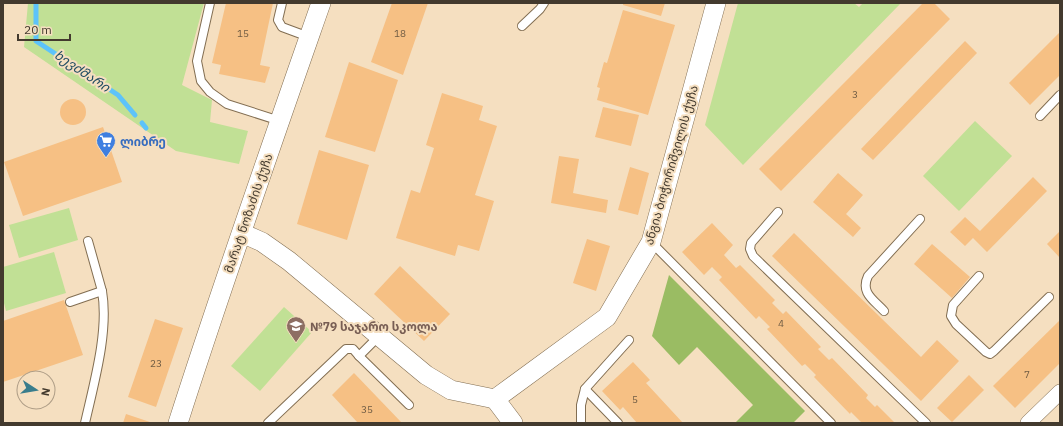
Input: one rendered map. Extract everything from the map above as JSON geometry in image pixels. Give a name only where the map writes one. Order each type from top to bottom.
[{"type":"street","name":"მარატ ნოზაძის ქუჩა","points":[[178,423],[226,275],[321,3]]},
{"type":"street","name":"ანგია ბოჭორიშვილის ქუჩა","points":[[495,399],[607,317],[651,242],[716,3]]},
{"type":"street","points":[[242,232],[262,242],[289,261],[426,376],[451,390],[495,399],[514,423]]},
{"type":"street","points":[[1028,423],[1060,392]]},
{"type":"lane","points":[[210,3],[197,61],[201,82],[210,92],[227,104],[280,121]]},
{"type":"lane","points":[[282,3],[278,20],[282,27],[309,37]]},
{"type":"lane","points":[[522,26],[540,10],[544,3]]},
{"type":"lane","points":[[1040,116],[1060,95]]},
{"type":"lane","points":[[778,212],[751,244],[750,249],[753,256],[926,423]]},
{"type":"lane","points":[[884,311],[867,294],[865,283],[868,276],[920,219]]},
{"type":"lane","points":[[85,423],[103,329],[104,302],[88,240]]},
{"type":"lane","points":[[651,242],[831,423]]},
{"type":"lane","points":[[979,276],[953,305],[951,316],[956,324],[990,354],[1049,297]]},
{"type":"lane","points":[[70,302],[102,291]]},
{"type":"lane","points":[[359,356],[379,336]]},
{"type":"lane","points":[[581,423],[580,405],[585,390],[629,340]]},
{"type":"lane","points":[[268,423],[346,349],[353,349],[409,405]]},
{"type":"lane","points":[[585,390],[618,423]]},
{"type":"green space","points":[[28,3],[204,3],[182,85],[212,100],[210,122],[248,131],[239,164],[176,151],[24,47]]},
{"type":"green space","points":[[738,3],[854,3],[859,7],[863,3],[901,3],[743,165],[705,125]]},
{"type":"green space","points":[[975,121],[1012,156],[959,211],[923,176]]},
{"type":"green space","points":[[69,208],[78,240],[19,258],[9,225]]},
{"type":"green space","points":[[54,252],[66,293],[6,311],[3,299],[3,267]]},
{"type":"green space","points":[[669,275],[805,411],[793,423],[735,423],[753,405],[697,347],[679,365],[652,336]]},
{"type":"green space","points":[[284,307],[312,332],[260,391],[231,366]]},
{"type":"building","points":[[226,3],[273,3],[260,65],[270,67],[265,83],[219,74],[221,65],[212,63]]},
{"type":"building","points":[[392,3],[428,3],[403,75],[371,62]]},
{"type":"building","points":[[623,3],[665,3],[661,16],[623,5]]},
{"type":"building","points":[[923,3],[934,3],[950,19],[781,191],[759,169]]},
{"type":"building","points":[[623,10],[675,25],[648,115],[597,100],[600,88],[597,87],[604,62],[607,63]]},
{"type":"building","points":[[1060,32],[1060,75],[1030,105],[1009,83]]},
{"type":"building","points":[[965,41],[977,53],[873,160],[861,149]]},
{"type":"building","points":[[349,62],[398,80],[375,152],[325,137]]},
{"type":"building","points":[[442,93],[483,106],[479,120],[497,126],[475,195],[494,201],[479,251],[458,245],[455,256],[396,238],[411,190],[420,193],[434,148],[426,145]]},
{"type":"building","points":[[73,99],[82,103],[86,112],[82,121],[73,125],[64,121],[60,112],[64,103]]},
{"type":"building","points":[[603,107],[639,115],[631,146],[595,137]]},
{"type":"building","points":[[103,127],[122,182],[23,216],[4,162]]},
{"type":"building","points":[[319,150],[369,165],[347,240],[297,224]]},
{"type":"building","points":[[559,156],[579,159],[573,193],[608,200],[606,213],[551,203]]},
{"type":"building","points":[[630,167],[649,173],[638,215],[618,210]]},
{"type":"building","points":[[838,173],[863,195],[846,214],[861,228],[853,237],[813,202]]},
{"type":"building","points":[[1033,177],[1047,191],[987,252],[973,238],[965,246],[950,232],[965,217],[980,231]]},
{"type":"building","points":[[712,223],[733,245],[724,255],[736,268],[740,265],[775,300],[772,303],[783,314],[786,311],[821,347],[818,349],[829,360],[832,358],[868,395],[866,398],[875,407],[877,405],[895,423],[860,423],[861,422],[851,412],[850,414],[814,377],[816,375],[805,364],[802,366],[767,329],[770,327],[759,316],[756,319],[719,280],[722,277],[712,267],[704,275],[682,252]]},
{"type":"building","points":[[1060,231],[1060,258],[1047,244]]},
{"type":"building","points":[[794,233],[921,357],[937,340],[959,361],[921,401],[772,256]]},
{"type":"building","points":[[587,239],[610,246],[596,291],[573,283]]},
{"type":"building","points":[[932,244],[970,277],[952,298],[914,264]]},
{"type":"building","points":[[400,266],[450,314],[424,341],[374,294]]},
{"type":"building","points":[[64,300],[83,355],[39,370],[16,370],[16,378],[3,382],[3,321]]},
{"type":"building","points":[[155,319],[183,328],[156,407],[128,397]]},
{"type":"building","points":[[1060,320],[1060,363],[1015,408],[993,386]]},
{"type":"building","points":[[633,362],[650,380],[646,383],[683,423],[637,423],[623,407],[620,410],[602,391]]},
{"type":"building","points":[[354,373],[402,423],[358,423],[332,395]]},
{"type":"building","points":[[969,375],[984,390],[952,422],[937,408]]},
{"type":"building","points":[[126,414],[153,423],[123,423]]},
{"type":"waterway","name":"ხევძმარი","points":[[36,3],[36,41],[118,95],[135,115]]},
{"type":"waterway","name":"ხევძმარი","points":[[142,123],[146,128]]},
{"type":"place","name":"ლიბრე","points":[[106,158]]},
{"type":"place","name":"№79 საჯარო სკოლა","points":[[296,343]]}]
